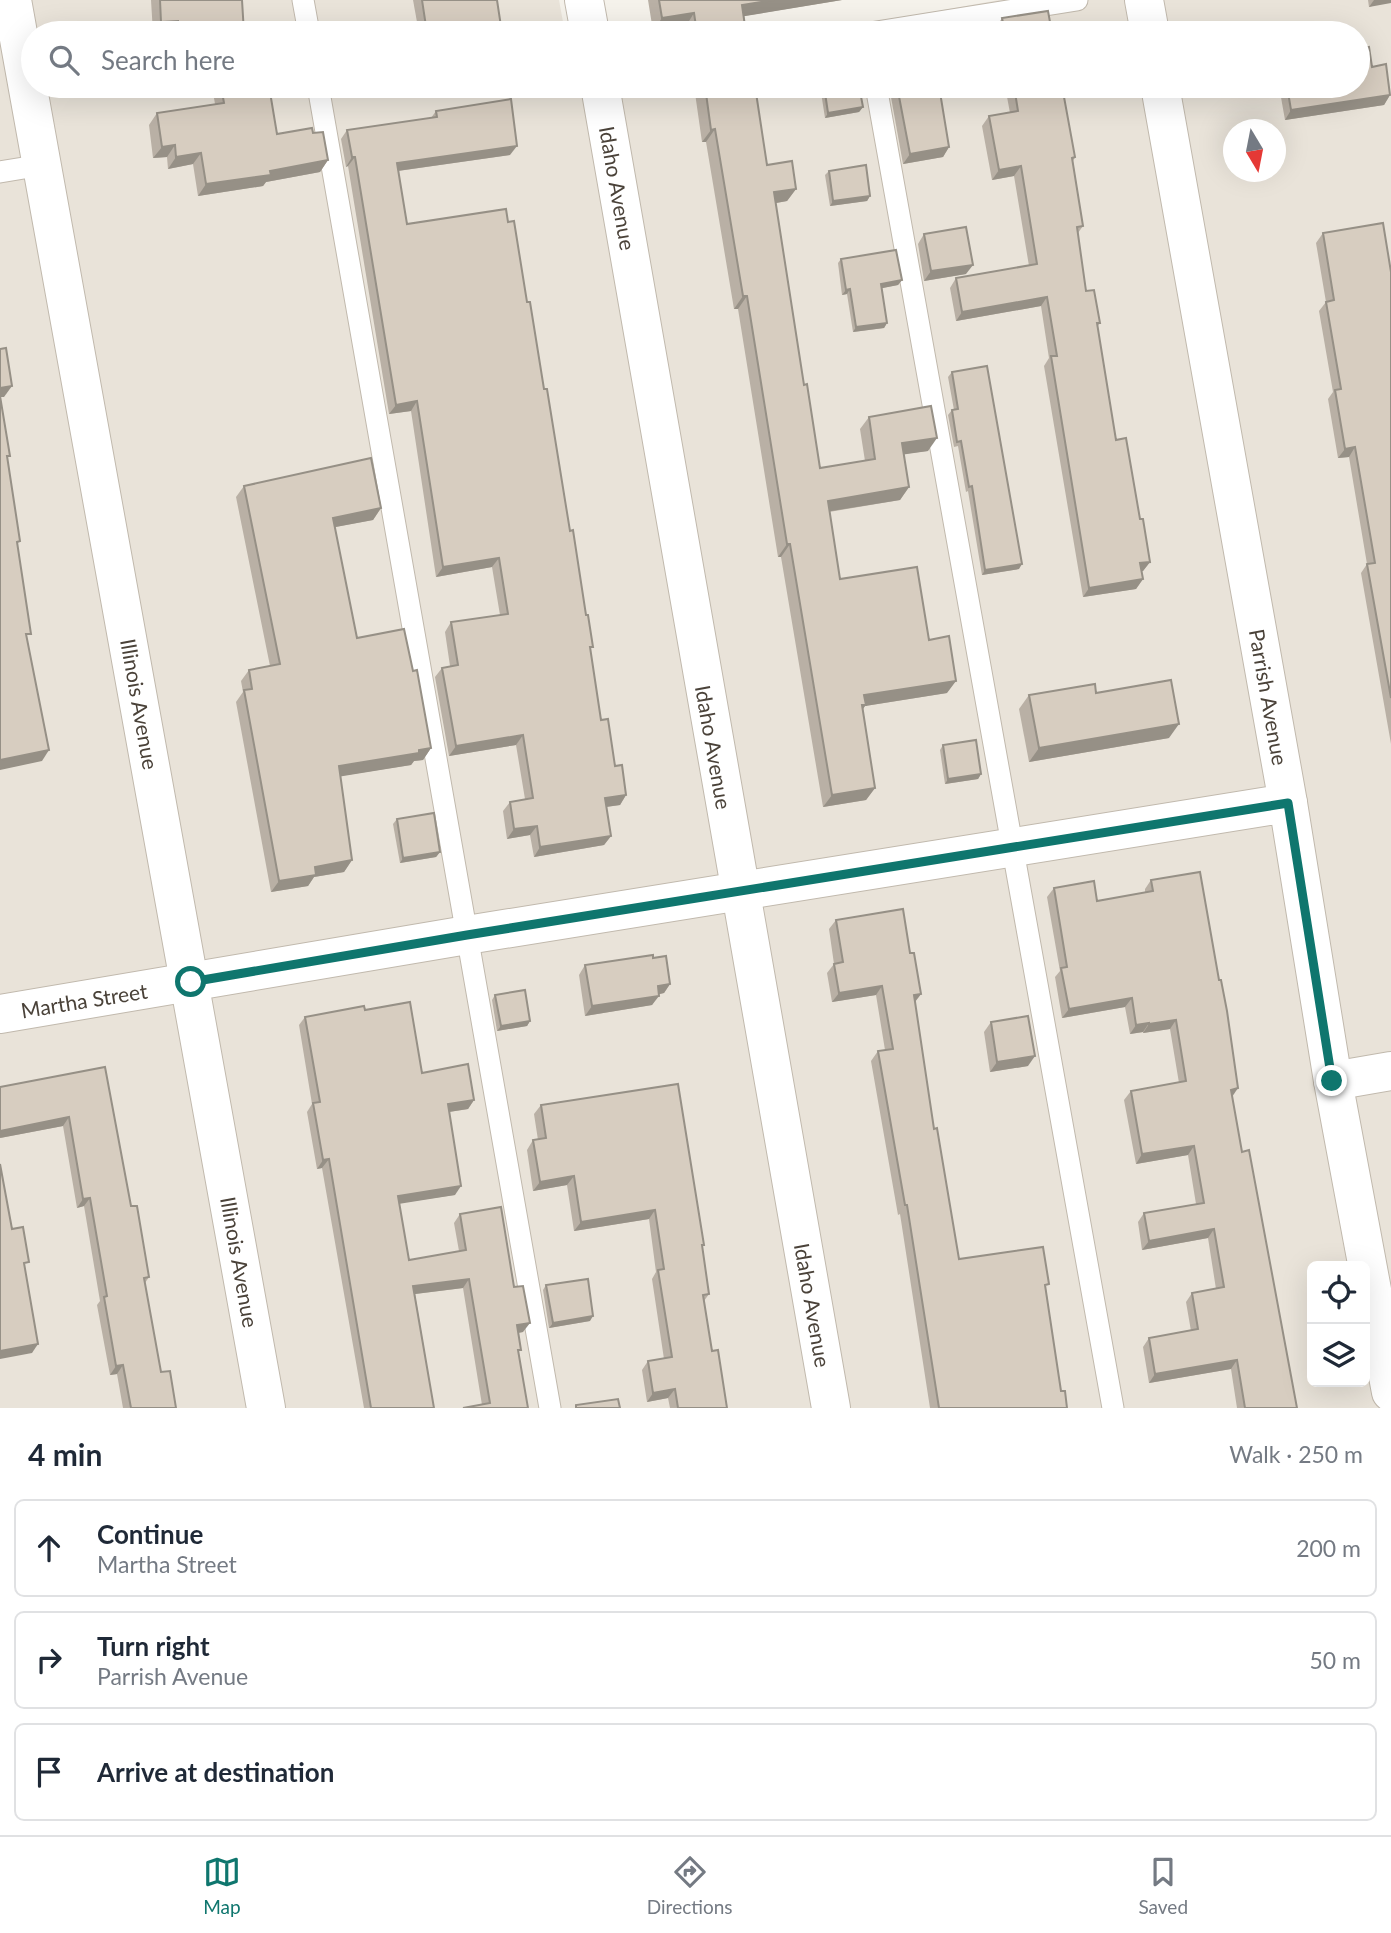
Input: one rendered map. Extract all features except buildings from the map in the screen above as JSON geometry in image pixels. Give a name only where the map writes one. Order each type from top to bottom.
[{"type":"street","name":"Illinois Avenue","points":[[12,0],[21,50]]},
{"type":"street","points":[[584,0],[588,21]]},
{"type":"street","points":[[1144,0],[1148,21]]},
{"type":"street","name":"Illinois Avenue","points":[[30,98],[266,1408]]},
{"type":"street","name":"Idaho Avenue","points":[[602,98],[831,1408]]},
{"type":"street","name":"Parrish Avenue","points":[[1162,98],[1288,803],[1332,1081],[1391,1392]]},
{"type":"street","name":"Martha Street","points":[[0,1014],[467,935],[1288,803]]},
{"type":"street","points":[[1332,1081],[1391,1070]]},
{"type":"lane","points":[[303,0],[307,21]]},
{"type":"lane","points":[[945,21],[1077,0]]},
{"type":"lane","points":[[320,98],[550,1408]]},
{"type":"lane","points":[[878,98],[1113,1408]]},
{"type":"lane","points":[[0,172],[42,166]]},
{"type":"shaded area","points":[[0,0],[559,0],[563,21],[21,21],[21,98],[1370,98],[1370,21],[882,21],[999,0],[1391,0],[1391,1408],[0,1408]]},
{"type":"route","points":[[191,982],[1288,803],[1332,1081]]}]
